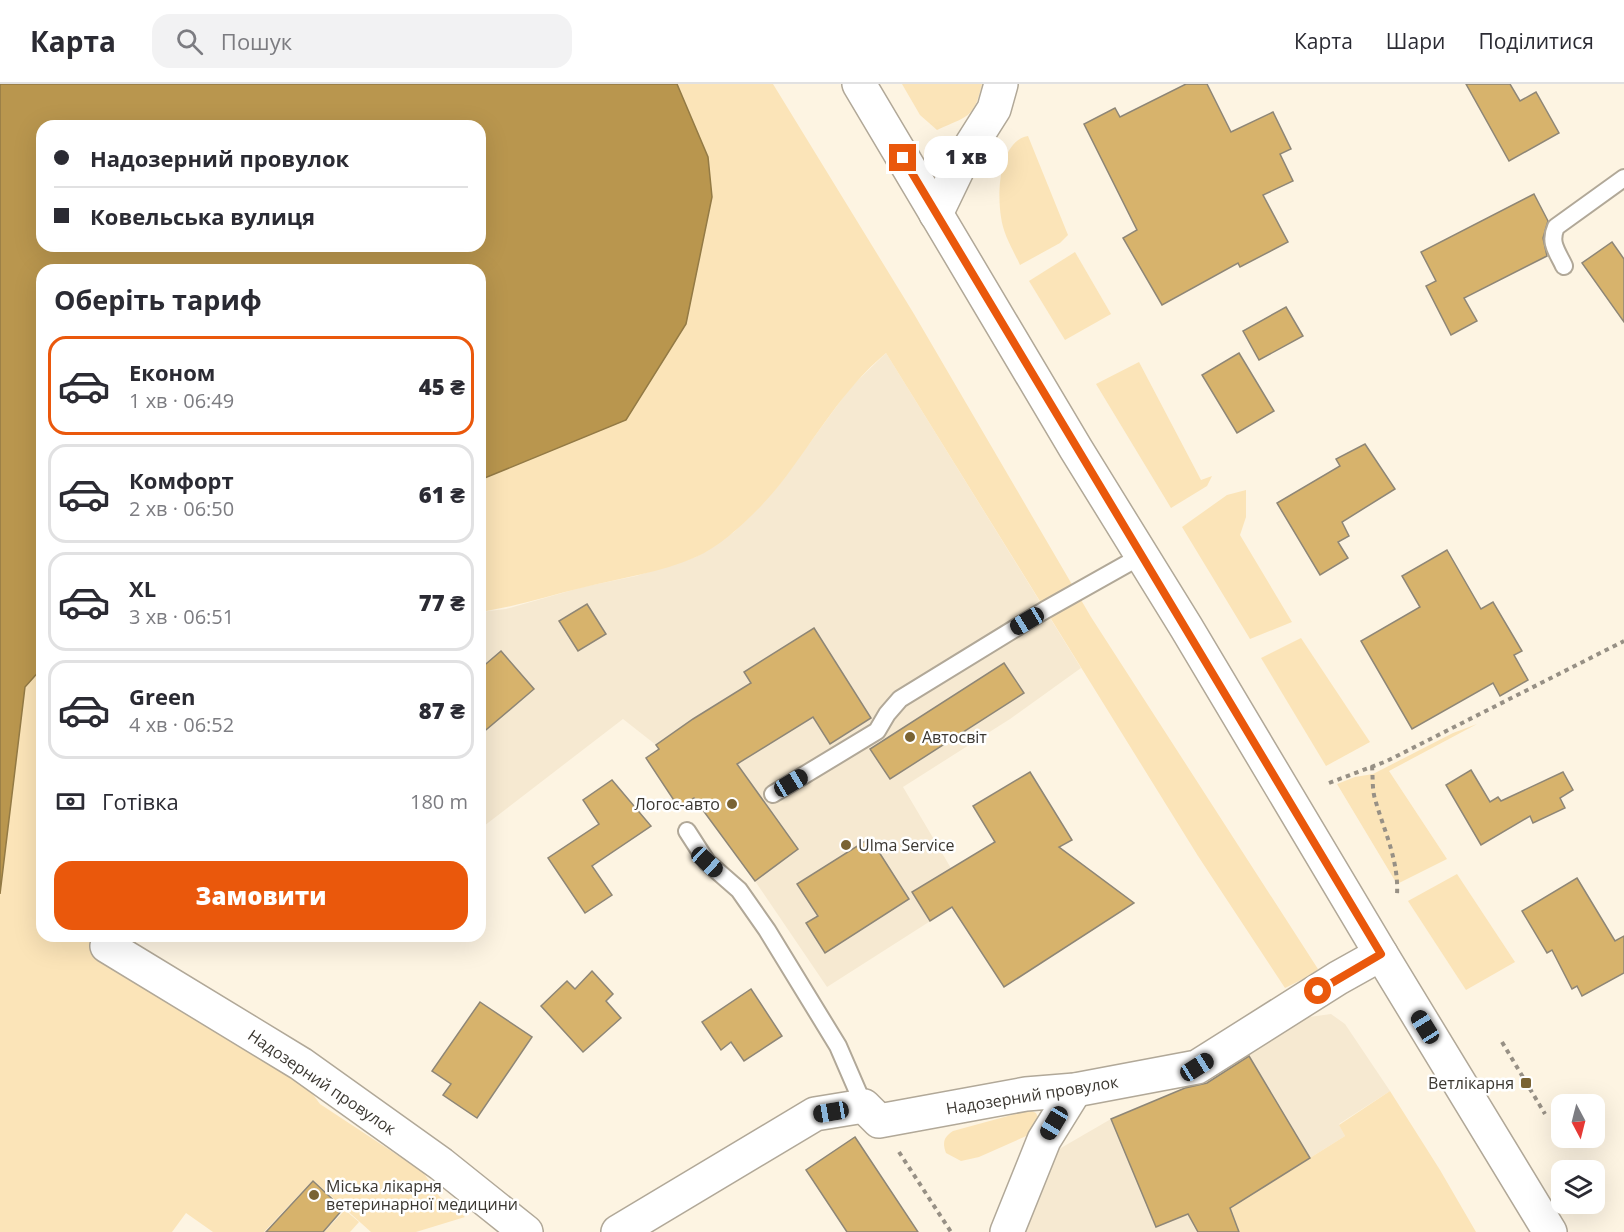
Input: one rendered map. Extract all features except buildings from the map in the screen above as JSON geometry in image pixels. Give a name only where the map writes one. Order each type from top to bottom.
[{"type":"street","points":[[859,84],[1141,556],[1550,1232]]},
{"type":"street","points":[[936,214],[963,158],[994,109],[1001,84]]},
{"type":"street","name":"Надозерний провулок","points":[[103,942],[301,1064],[441,1164],[526,1232]]},
{"type":"street","name":"Надозерний провулок","points":[[618,1232],[815,1114],[872,1113],[1075,1090],[1197,1067],[1338,978],[1381,954]]},
{"type":"street","points":[[1007,1232],[1044,1140],[1075,1090]]},
{"type":"lane","points":[[1564,266],[1553,244],[1552,236],[1556,226],[1624,178]]},
{"type":"lane","points":[[773,794],[877,731],[886,714],[900,699],[1045,610],[1141,556]]},
{"type":"lane","points":[[687,831],[707,862],[739,890],[766,930],[838,1046],[872,1113]]},
{"type":"path","points":[[1329,783],[1397,756],[1624,641]]},
{"type":"path","points":[[1372,766],[1374,797],[1387,832],[1396,868],[1397,895]]},
{"type":"path","points":[[1502,1042],[1545,1114]]},
{"type":"path","points":[[872,1113],[951,1232]]},
{"type":"shaded area","points":[[0,84],[677,84],[708,157],[712,197],[686,324],[626,420],[486,478],[486,264],[36,264],[36,675],[25,687],[0,894]]},
{"type":"shaded area","points":[[677,84],[773,84],[914,314],[1091,617],[1318,969],[1313,974],[1285,988],[1198,856],[886,353],[856,382],[763,504],[731,534],[708,551],[682,563],[654,571],[486,611],[486,397],[708,157]]},
{"type":"shaded area","points":[[902,84],[982,84],[976,104],[968,115],[937,130],[920,115]]},
{"type":"shaded area","points":[[1028,136],[1068,235],[1060,243],[1020,265],[1004,230],[999,195],[1006,157],[1018,140]]},
{"type":"shaded area","points":[[1075,252],[1111,314],[1065,340],[1029,281]]},
{"type":"shaded area","points":[[886,353],[1081,668],[1010,719],[903,787],[968,897],[827,987],[755,881],[656,745],[623,719],[486,824],[486,611],[506,609],[583,587],[636,576],[696,557],[734,532],[779,485],[850,388]]},
{"type":"shaded area","points":[[1139,362],[1201,480],[1212,476],[1207,486],[1171,508],[1096,384]]},
{"type":"shaded area","points":[[1246,490],[1246,517],[1240,535],[1292,622],[1250,639],[1182,527],[1227,495]]},
{"type":"shaded area","points":[[36,511],[36,942],[89,942],[101,953],[297,1073],[320,1104],[423,1172],[439,1196],[465,1217],[416,1232],[371,1232],[313,1180],[264,1232],[213,1232],[186,1213],[172,1232],[0,1232],[0,571]]},
{"type":"shaded area","points":[[1301,638],[1370,742],[1326,766],[1261,658]]},
{"type":"shaded area","points":[[1477,724],[1389,771],[1447,859],[1397,884],[1337,784],[1355,777],[1373,774],[1453,733]]},
{"type":"shaded area","points":[[1457,874],[1515,962],[1466,990],[1408,901]]},
{"type":"shaded area","points":[[1331,1014],[1345,1024],[1390,1091],[1339,1124],[1345,1136],[1265,1186],[1239,1232],[1021,1232],[1054,1152],[1111,1119],[1182,1090],[1302,1018]]},
{"type":"shaded area","points":[[1390,1091],[1476,1232],[1239,1232],[1226,1198],[1265,1186],[1345,1136],[1339,1125]]},
{"type":"shaded area","points":[[1030,1110],[1036,1113],[1040,1121],[1033,1133],[979,1157],[961,1161],[946,1153],[945,1140],[953,1131]]},
{"type":"shaded area","points":[[345,1210],[359,1222],[350,1232],[324,1232]]},
{"type":"place","name":"Автосвіт","points":[[910,737]]},
{"type":"place","name":"Логос-авто","points":[[732,804]]},
{"type":"place","name":"Ulma Service","points":[[846,845]]},
{"type":"place","name":"Ветлікарня","points":[[1526,1083]]},
{"type":"place","name":"Міська лікарня ветеринарної медицини","points":[[314,1195]]},
{"type":"route","points":[[903,158],[1381,954],[1318,991]]}]
